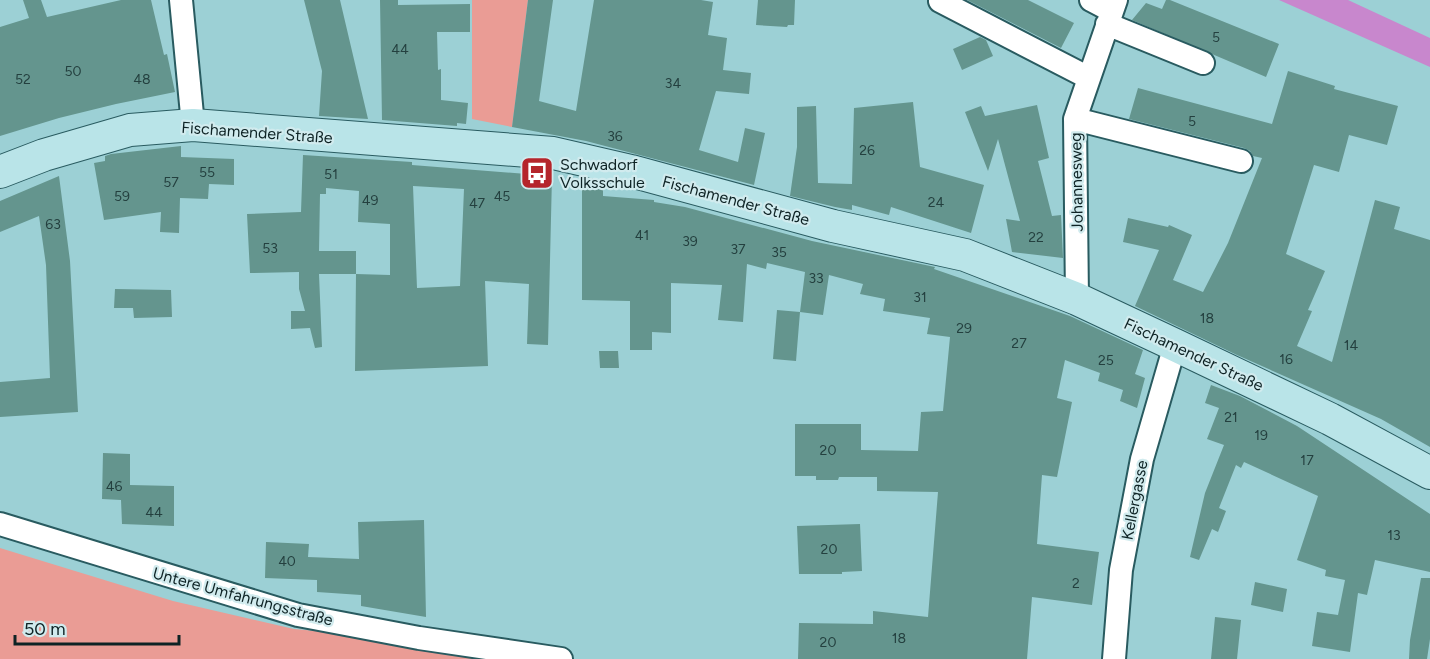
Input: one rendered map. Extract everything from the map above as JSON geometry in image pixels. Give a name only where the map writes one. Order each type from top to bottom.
[{"type":"main road","name":"Fischamender Straße","points":[[0,172],[44,155],[130,130],[193,125],[553,153],[631,171],[833,226],[965,255],[1077,299],[1330,419],[1430,473]]},
{"type":"street","points":[[181,0],[193,125]]},
{"type":"street","points":[[1091,0],[1203,63]]},
{"type":"street","points":[[940,1],[1089,78]]},
{"type":"street","name":"Johannesweg","points":[[1077,299],[1075,119],[1112,12]]},
{"type":"street","points":[[1075,119],[1241,161]]},
{"type":"street","name":"Kellergasse","points":[[1114,659],[1120,570],[1142,459],[1175,345]]},
{"type":"street","name":"Untere Umfahrungsstraße","points":[[0,524],[298,615],[419,638],[561,659]]},
{"type":"shaded area","points":[[472,0],[528,0],[512,127],[472,119]]},
{"type":"shaded area","points":[[1279,0],[1348,0],[1430,38],[1430,67]]},
{"type":"shaded area","points":[[0,548],[173,601],[294,629],[369,636],[477,659],[0,659]]},
{"type":"building","points":[[23,0],[41,0],[47,17],[121,0],[151,0],[164,55],[167,54],[175,92],[59,118],[0,136],[0,27],[29,18]]},
{"type":"building","points":[[304,0],[340,0],[368,119],[319,116],[322,71]]},
{"type":"building","points":[[380,0],[398,0],[398,5],[470,4],[470,32],[437,32],[438,70],[441,69],[441,100],[468,103],[466,124],[457,123],[457,126],[382,120]]},
{"type":"building","points":[[528,0],[553,0],[539,101],[576,111],[594,0],[713,2],[708,35],[727,38],[723,70],[751,73],[749,94],[716,91],[699,150],[738,162],[745,128],[765,133],[754,185],[586,141],[512,127]]},
{"type":"building","points":[[758,0],[795,0],[794,25],[787,27],[756,25]]},
{"type":"building","points":[[967,0],[1028,0],[1074,23],[1061,48]]},
{"type":"building","points":[[1166,0],[1279,44],[1266,77],[1132,20],[1146,3],[1162,9]]},
{"type":"building","points":[[980,37],[986,40],[993,56],[962,70],[953,49]]},
{"type":"building","points":[[1288,71],[1335,86],[1334,89],[1398,106],[1387,145],[1349,135],[1339,172],[1314,165],[1286,254],[1325,271],[1308,310],[1312,311],[1297,346],[1332,362],[1375,200],[1400,207],[1394,229],[1430,240],[1430,447],[1381,419],[1237,355],[1135,306],[1159,250],[1123,242],[1128,218],[1168,227],[1169,225],[1192,235],[1173,280],[1203,292],[1228,243],[1262,158],[1253,156],[1244,148],[1129,119],[1138,88],[1272,124]]},
{"type":"building","points":[[913,102],[920,167],[984,185],[971,233],[891,207],[889,215],[852,205],[852,210],[790,196],[797,147],[797,107],[816,106],[818,183],[852,184],[854,108]]},
{"type":"building","points":[[1037,105],[1049,158],[1038,161],[1052,216],[1061,215],[1063,258],[1012,252],[1006,219],[1020,221],[998,139],[988,171],[965,112],[981,106],[985,116]]},
{"type":"building","points":[[181,146],[181,157],[234,159],[234,185],[209,184],[208,199],[180,198],[179,233],[160,232],[161,212],[104,220],[94,163],[105,161],[105,156],[111,154]]},
{"type":"building","points":[[303,155],[412,162],[412,165],[552,176],[548,345],[527,344],[529,284],[485,281],[488,366],[355,371],[356,274],[319,274],[322,347],[315,348],[310,328],[291,329],[291,311],[305,311],[299,289],[299,272],[250,273],[247,214],[301,212]],"holes":[[[413,186],[464,189],[460,286],[417,288]],[[326,188],[359,191],[358,222],[390,224],[390,275],[356,274],[356,251],[319,251],[320,194],[326,194]]]},
{"type":"building","points":[[59,176],[70,261],[78,412],[0,417],[0,382],[50,378],[46,265],[39,216],[0,232],[0,201]]},
{"type":"building","points":[[582,186],[603,188],[603,196],[654,200],[654,202],[685,207],[812,241],[935,267],[934,269],[1070,316],[1143,350],[1135,374],[1145,378],[1137,408],[1120,401],[1123,390],[1098,381],[1100,373],[1065,360],[1057,398],[1072,402],[1057,477],[1042,475],[1037,544],[1099,552],[1092,605],[1032,597],[1027,659],[798,659],[799,623],[873,624],[873,611],[928,617],[938,492],[877,491],[877,477],[839,477],[838,480],[816,480],[816,476],[795,476],[795,424],[861,424],[861,450],[918,451],[921,412],[943,411],[950,337],[927,334],[930,318],[883,311],[885,299],[860,294],[863,284],[829,275],[823,315],[800,312],[805,272],[767,263],[766,269],[747,264],[743,322],[718,320],[722,285],[671,283],[671,333],[652,332],[652,350],[630,350],[630,301],[582,300]]},
{"type":"building","points":[[115,289],[171,290],[172,317],[134,318],[133,308],[114,308]]},
{"type":"building","points":[[777,310],[800,312],[796,361],[773,359]]},
{"type":"building","points":[[599,351],[618,351],[619,368],[600,368]]},
{"type":"building","points":[[1211,385],[1240,396],[1297,426],[1430,514],[1430,572],[1375,560],[1367,595],[1358,593],[1350,652],[1312,646],[1317,612],[1338,615],[1345,580],[1325,576],[1326,570],[1297,560],[1318,496],[1244,462],[1241,468],[1236,465],[1219,508],[1226,511],[1218,532],[1212,529],[1199,560],[1190,557],[1205,493],[1224,445],[1207,439],[1219,408],[1205,403]]},
{"type":"building","points":[[103,453],[130,454],[130,485],[174,486],[174,526],[122,524],[121,500],[102,499]]},
{"type":"building","points":[[424,520],[426,617],[361,606],[361,595],[317,592],[317,580],[265,578],[266,542],[309,544],[308,557],[359,559],[358,522]]},
{"type":"building","points":[[860,524],[862,571],[842,572],[842,574],[799,574],[797,526]]},
{"type":"building","points":[[1421,578],[1430,578],[1430,639],[1427,659],[1409,659],[1410,640]]},
{"type":"building","points":[[1255,582],[1287,589],[1283,612],[1251,605]]},
{"type":"building","points":[[1215,617],[1241,620],[1237,659],[1211,659]]},
{"type":"place","name":"Schwadorf Volksschule","points":[[537,173]]}]
